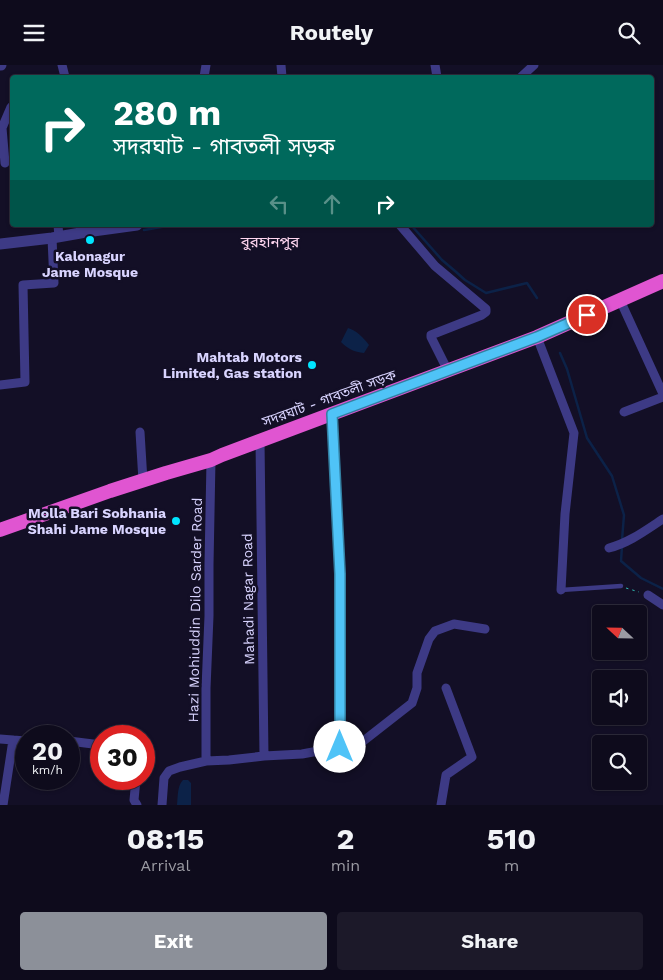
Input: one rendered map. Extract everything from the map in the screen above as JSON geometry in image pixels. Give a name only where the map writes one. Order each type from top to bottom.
[{"type":"highway","name":"সদরঘাট - গাবতলী সড়ক","points":[[0,530],[110,491],[211,460],[448,371],[537,337],[663,281]]},
{"type":"street","points":[[523,75],[534,65]]},
{"type":"street","points":[[6,163],[2,128],[10,109]]},
{"type":"street","points":[[0,244],[85,228],[102,227]]},
{"type":"street","points":[[402,227],[435,265],[486,309],[486,312],[482,315],[431,335],[448,371]]},
{"type":"street","points":[[0,385],[25,383],[23,285],[54,283],[56,233]]},
{"type":"street","points":[[620,300],[663,395],[624,412]]},
{"type":"street","points":[[537,337],[574,433],[565,514],[561,590]]},
{"type":"street","points":[[332,414],[340,574],[340,747]]},
{"type":"street","points":[[140,432],[143,481]]},
{"type":"street","name":"Mahadi Nagar Road","points":[[260,441],[264,756]]},
{"type":"street","name":"Hazi Mohiuddin Dilo Sarder Road","points":[[206,761],[211,460]]},
{"type":"street","points":[[613,547],[631,539],[663,519]]},
{"type":"street","points":[[648,595],[663,605]]},
{"type":"street","points":[[162,805],[164,778],[169,771],[180,767],[206,761],[302,754],[357,746],[412,703],[417,688],[418,673],[429,639],[435,631],[454,624],[485,629]]},
{"type":"street","points":[[441,805],[446,775],[472,757],[446,688]]},
{"type":"street","points":[[0,739],[13,740],[3,805]]},
{"type":"street","points":[[135,790],[134,801],[137,805]]},
{"type":"lane","points":[[561,590],[621,585]]},
{"type":"path","points":[[621,585],[648,595]]},
{"type":"water","points":[[348,328],[360,335],[369,345],[364,353],[351,350],[341,342]]},
{"type":"water","points":[[183,780],[188,780],[191,783],[191,805],[177,805],[179,788]]},
{"type":"waterway","points":[[144,230],[161,227]]},
{"type":"waterway","points":[[413,227],[442,260],[465,280],[486,293],[527,283],[537,298]]},
{"type":"waterway","points":[[560,353],[567,369],[587,438],[612,476],[624,515],[622,540]]},
{"type":"waterway","points":[[622,546],[621,561],[641,578],[663,589]]},
{"type":"place","name":"Kalonagur Jame Mosque","points":[[90,240]]},
{"type":"place","name":"Mahtab Motors Limited, Gas station","points":[[312,365]]},
{"type":"place","name":"Molla Bari Sobhania Shahi Jame Mosque","points":[[176,521]]},
{"type":"district","name":"বুরহানপুর","points":[[270,242]]},
{"type":"route","points":[[340,747],[340,574],[332,414],[537,337],[587,315]]}]
